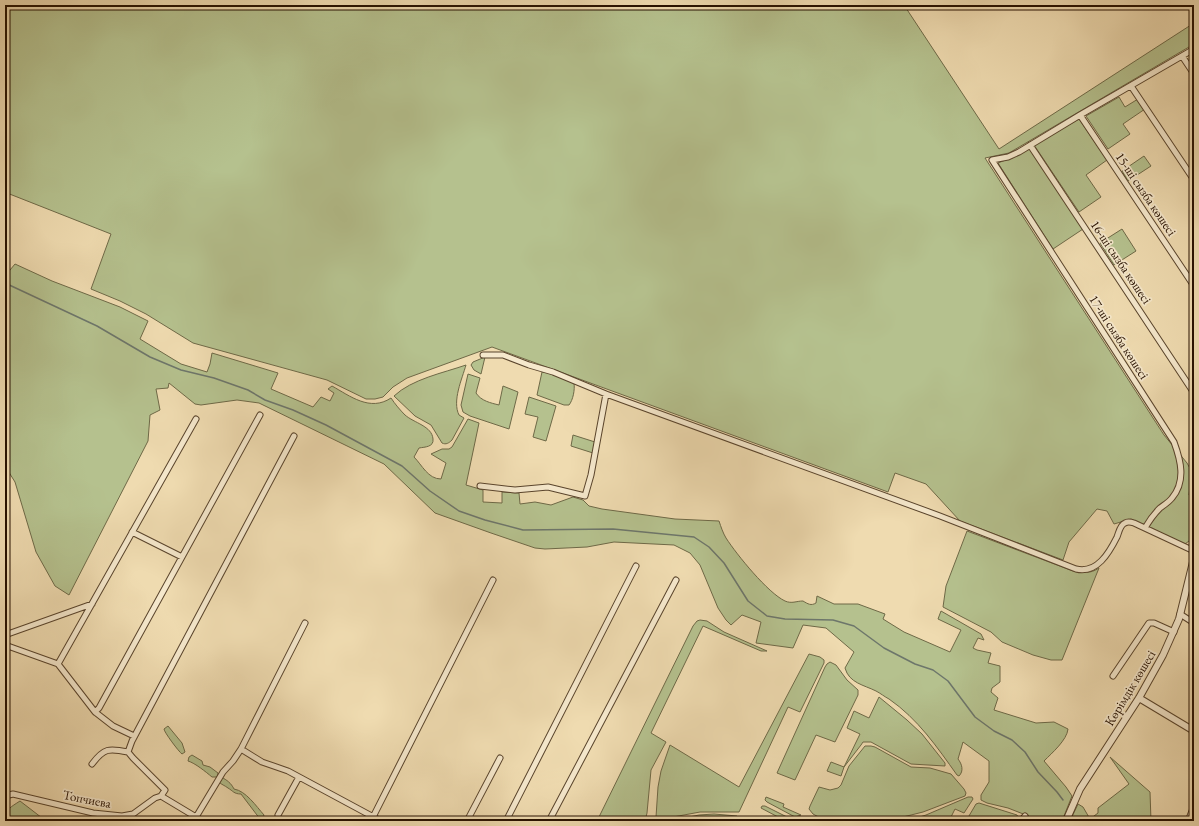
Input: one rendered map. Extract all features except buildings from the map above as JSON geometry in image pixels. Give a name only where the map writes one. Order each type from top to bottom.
[{"type":"street","points":[[1030,145],[1194,49]]},
{"type":"street","points":[[1182,56],[1194,74]]},
{"type":"street","points":[[1131,86],[1194,180]]},
{"type":"street","name":"15-ші сызба көшесі","points":[[1080,115],[1194,286]]},
{"type":"street","name":"17-ші сызба көшесі","points":[[1030,145],[1008,157],[992,160],[1174,442],[1179,456],[1181,465],[1180,482],[1177,491],[1172,499],[1155,514],[1145,528]]},
{"type":"street","name":"16-ші сызба көшесі","points":[[1030,145],[1194,393]]},
{"type":"street","points":[[483,355],[498,354],[508,356],[529,365],[553,372],[606,394],[940,516],[1076,569],[1087,570],[1098,564],[1110,550],[1121,527],[1125,523],[1130,522],[1194,551]]},
{"type":"street","points":[[480,486],[515,490],[548,487],[585,496],[591,475],[606,394]]},
{"type":"street","points":[[95,712],[99,708],[260,414]]},
{"type":"street","points":[[58,664],[196,419]]},
{"type":"street","points":[[128,752],[134,736],[294,436]]},
{"type":"street","points":[[132,532],[182,558]]},
{"type":"street","name":"Көрімдік көшесі","points":[[1066,821],[1080,789],[1138,698],[1163,655],[1174,632],[1180,614],[1194,558]]},
{"type":"street","points":[[506,821],[636,566]]},
{"type":"street","points":[[373,817],[493,580]]},
{"type":"street","points":[[550,821],[676,580]]},
{"type":"street","points":[[5,635],[92,604]]},
{"type":"street","points":[[1180,614],[1194,623]]},
{"type":"street","points":[[92,764],[99,755],[106,750],[113,749],[128,752],[165,790],[161,796],[196,817],[223,772],[241,749],[305,623]]},
{"type":"street","points":[[1113,676],[1148,623],[1154,623],[1174,632]]},
{"type":"street","points":[[5,645],[58,664],[95,712],[113,726],[134,736]]},
{"type":"street","points":[[1138,698],[1194,731]]},
{"type":"street","points":[[241,749],[262,762],[275,765],[381,821]]},
{"type":"street","points":[[467,821],[500,758]]},
{"type":"street","points":[[278,815],[299,777]]},
{"type":"street","name":"Топчиева","points":[[5,796],[13,794],[93,813],[122,816],[133,814],[155,798],[161,796]]},
{"type":"street","points":[[1188,821],[1194,806]]},
{"type":"street","points":[[1020,821],[1025,816]]},
{"type":"green space","points":[[5,5],[904,5],[999,149],[1194,23],[1194,44],[1009,153],[985,158],[1164,435],[1187,463],[1192,472],[1189,495],[1194,497],[1193,538],[1185,544],[1131,519],[1114,524],[1107,511],[1097,509],[1069,542],[1063,560],[960,521],[926,484],[895,473],[888,492],[492,347],[407,378],[393,387],[383,397],[366,399],[327,380],[193,343],[146,314],[91,289],[111,234],[7,193],[5,197]]},
{"type":"green space","points":[[1119,97],[1125,107],[1138,99],[1145,109],[1123,124],[1130,134],[1108,149],[1086,116]]},
{"type":"green space","points":[[1079,119],[1107,160],[1086,175],[1101,197],[1079,212],[1034,145]]},
{"type":"green space","points":[[1029,148],[1083,229],[1053,249],[998,163],[1018,155]]},
{"type":"green space","points":[[1144,156],[1151,166],[1128,181],[1122,171]]},
{"type":"green space","points":[[1122,229],[1136,251],[1114,265],[1100,243]]},
{"type":"green space","points":[[15,264],[52,281],[120,307],[148,321],[140,339],[181,364],[207,372],[212,353],[278,373],[271,389],[313,407],[321,397],[330,401],[334,393],[328,389],[332,386],[353,398],[368,403],[383,402],[391,398],[405,415],[426,428],[432,435],[432,444],[419,448],[414,457],[432,477],[441,479],[446,463],[431,454],[442,449],[449,449],[452,447],[468,419],[479,423],[466,485],[483,490],[483,502],[502,503],[502,492],[519,493],[520,504],[535,502],[551,505],[573,497],[583,500],[589,506],[602,509],[675,519],[719,521],[726,538],[737,554],[770,590],[785,601],[803,601],[808,604],[813,604],[816,603],[817,596],[834,604],[858,604],[885,614],[883,619],[904,632],[950,652],[961,630],[938,619],[941,611],[981,634],[984,640],[978,638],[973,648],[991,653],[988,663],[1000,666],[1000,682],[992,688],[991,692],[998,698],[994,710],[1036,723],[1054,722],[1068,729],[1062,742],[1044,761],[1072,796],[1062,821],[1041,821],[1008,808],[981,800],[981,795],[989,782],[989,761],[963,742],[958,759],[961,763],[962,770],[959,776],[957,775],[918,724],[909,715],[889,699],[858,683],[850,677],[845,668],[854,652],[826,628],[803,625],[793,648],[756,643],[761,622],[742,615],[731,625],[718,608],[700,565],[690,553],[674,545],[614,542],[587,547],[535,548],[491,533],[435,513],[384,464],[259,403],[237,400],[201,405],[195,404],[169,383],[168,388],[156,389],[160,410],[150,415],[148,441],[69,595],[55,586],[36,552],[15,482],[5,466],[5,276]]},
{"type":"green space","points":[[485,357],[481,374],[474,370],[471,365],[473,362]]},
{"type":"green space","points":[[466,365],[457,397],[457,409],[459,415],[464,418],[452,440],[443,444],[431,425],[415,416],[394,396],[401,390],[419,381]]},
{"type":"green space","points":[[542,372],[547,372],[574,383],[572,400],[569,405],[564,405],[537,395]]},
{"type":"green space","points":[[468,374],[480,378],[476,393],[483,400],[499,405],[503,386],[518,392],[509,429],[470,416],[463,412],[461,405]]},
{"type":"green space","points":[[529,397],[556,406],[546,441],[533,437],[538,417],[525,414]]},
{"type":"green space","points":[[573,435],[595,442],[593,453],[571,446]]},
{"type":"green space","points":[[967,531],[1073,571],[1086,572],[1099,568],[1062,660],[1051,660],[1033,655],[1002,642],[991,632],[943,607],[946,586]]},
{"type":"green space","points":[[700,620],[707,621],[724,632],[767,651],[761,651],[703,626],[651,733],[666,742],[651,770],[645,821],[597,821],[693,626]]},
{"type":"green space","points":[[809,654],[820,657],[824,660],[824,663],[800,712],[788,707],[739,812],[700,812],[657,820],[658,787],[661,771],[670,745],[739,787]]},
{"type":"green space","points":[[830,662],[836,665],[847,680],[858,690],[858,695],[835,742],[816,735],[795,780],[777,773],[825,667]]},
{"type":"green space","points":[[879,697],[922,734],[945,763],[945,766],[911,764],[871,742],[863,742],[844,767],[860,734],[847,728],[854,711],[869,718]]},
{"type":"green space","points":[[168,726],[182,743],[185,752],[182,754],[164,729]]},
{"type":"green space","points":[[865,746],[875,747],[911,767],[930,768],[951,774],[964,789],[966,793],[965,796],[923,812],[903,817],[865,818],[851,821],[826,821],[813,814],[809,809],[819,787],[830,790],[838,788],[841,785],[849,766]]},
{"type":"green space","points":[[192,755],[202,761],[203,765],[210,767],[218,773],[217,777],[212,777],[188,761],[189,757]]},
{"type":"green space","points":[[1110,757],[1150,792],[1151,821],[1070,821],[1078,804],[1083,807],[1090,819],[1098,813],[1098,808],[1129,784]]},
{"type":"green space","points":[[831,762],[844,767],[841,776],[827,771]]},
{"type":"green space","points":[[221,777],[229,782],[234,789],[243,793],[250,799],[264,815],[263,818],[260,819],[241,794],[235,793],[219,782]]},
{"type":"green space","points":[[766,797],[784,804],[783,807],[801,815],[795,817],[767,802],[765,800]]},
{"type":"green space","points":[[968,797],[972,797],[973,799],[964,813],[955,809],[949,821],[872,821],[910,820],[926,815]]},
{"type":"green space","points":[[20,801],[46,821],[5,821],[7,811]]},
{"type":"green space","points":[[979,803],[1017,815],[1019,819],[1017,821],[966,821],[976,804]]},
{"type":"green space","points":[[762,806],[765,806],[795,821],[777,821],[778,817],[761,808]]},
{"type":"green space","points":[[714,814],[737,816],[735,821],[670,821],[699,815]]},
{"type":"waterway","points":[[5,283],[97,326],[150,357],[181,370],[214,378],[248,390],[265,400],[293,410],[326,425],[402,466],[430,491],[459,511],[485,520],[523,530],[613,529],[694,537],[709,547],[724,563],[748,601],[767,616],[785,619],[833,620],[854,626],[884,648],[915,664],[933,670],[948,681],[975,717],[994,731],[1012,740],[1025,752],[1038,772],[1063,800]]}]
